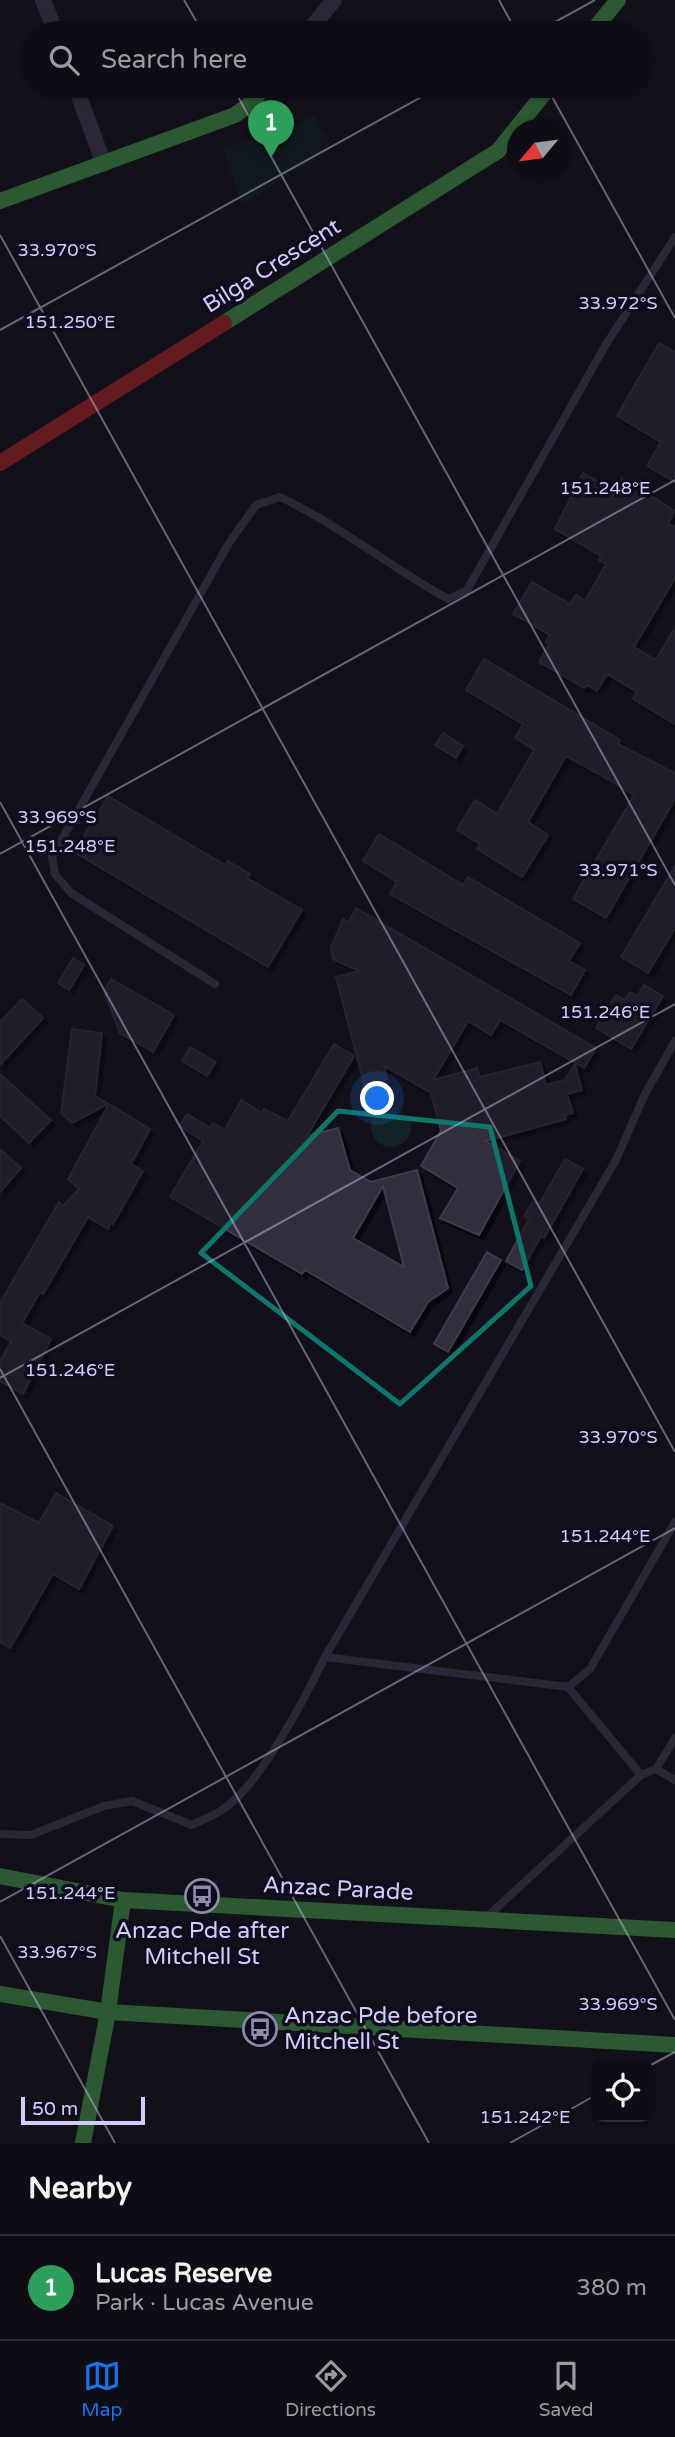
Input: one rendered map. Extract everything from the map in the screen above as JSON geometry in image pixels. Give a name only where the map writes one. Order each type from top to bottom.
[{"type":"main road","points":[[601,21],[618,0]]},
{"type":"main road","points":[[0,201],[235,115],[255,98]]},
{"type":"main road","name":"Bilga Crescent","points":[[0,463],[498,151],[540,98]]},
{"type":"main road","name":"Anzac Parade","points":[[0,1876],[123,1899],[675,1930]]},
{"type":"main road","points":[[83,2143],[108,2012],[123,1899]]},
{"type":"main road","points":[[0,1994],[108,2012],[675,2045]]},
{"type":"street","points":[[43,0],[51,21]]},
{"type":"street","points":[[317,21],[334,0]]},
{"type":"street","points":[[79,98],[104,164]]},
{"type":"lane","points":[[215,984],[71,893],[55,874],[52,857],[229,543],[256,505],[280,497],[313,513],[403,574],[448,599],[467,590],[605,346],[675,237]]},
{"type":"lane","points":[[0,1834],[31,1835],[104,1806],[132,1801],[192,1825],[224,1809],[261,1768],[303,1701],[325,1657],[616,1160],[645,1094],[675,1041]]},
{"type":"lane","points":[[568,1687],[590,1669],[675,1522]]},
{"type":"lane","points":[[325,1657],[568,1687],[641,1775]]},
{"type":"lane","points":[[483,1921],[641,1775],[656,1769],[675,1738]]},
{"type":"lane","points":[[656,1769],[675,1780]]},
{"type":"highlighted area","points":[[338,1111],[490,1127],[531,1286],[400,1404],[201,1253]]},
{"type":"shaded area","points":[[314,116],[332,148],[242,205],[223,149]]},
{"type":"shaded area","points":[[391,1107],[405,1113],[411,1127],[405,1141],[391,1147],[377,1141],[371,1127],[377,1113]]},
{"type":"building","points":[[659,343],[675,352],[675,482],[647,466],[661,442],[617,416]]},
{"type":"building","points":[[583,473],[615,491],[622,478],[675,511],[668,523],[675,527],[675,578],[634,647],[656,660],[675,627],[675,724],[633,699],[637,692],[607,674],[597,691],[587,685],[584,688],[539,662],[549,644],[546,642],[550,635],[513,614],[532,582],[570,604],[576,595],[585,601],[606,564],[599,560],[601,556],[555,529]]},
{"type":"building","points":[[484,659],[620,740],[618,744],[675,773],[675,799],[606,918],[573,899],[634,795],[597,773],[566,756],[528,822],[548,835],[522,877],[477,849],[480,844],[457,830],[475,800],[497,814],[534,750],[515,738],[523,724],[466,690]]},
{"type":"building","points":[[443,733],[463,746],[456,758],[435,745]]},
{"type":"building","points":[[108,796],[225,865],[228,861],[250,874],[247,878],[302,910],[268,967],[74,852]]},
{"type":"building","points":[[379,834],[463,885],[468,877],[580,943],[569,961],[585,970],[571,995],[390,894],[397,882],[363,861]]},
{"type":"building","points":[[675,866],[675,928],[648,973],[621,957]]},
{"type":"building","points":[[356,908],[596,1048],[584,1068],[500,1020],[491,1035],[468,1021],[433,1080],[477,1068],[480,1077],[540,1062],[546,1085],[565,1080],[575,1064],[582,1090],[567,1094],[573,1113],[565,1115],[566,1119],[486,1141],[520,1161],[479,1235],[440,1218],[458,1188],[421,1166],[441,1131],[431,1093],[384,1066],[387,1079],[364,1084],[336,977],[359,971],[333,959],[331,947],[343,919],[348,923]]},
{"type":"building","points":[[73,958],[84,965],[69,990],[58,983]]},
{"type":"building","points":[[111,979],[174,1015],[153,1052],[120,1033],[104,992]]},
{"type":"building","points":[[644,985],[663,996],[631,1049],[596,1028],[616,995],[625,1000],[630,992],[637,996]]},
{"type":"building","points":[[22,999],[43,1018],[0,1065],[0,1022]]},
{"type":"building","points":[[72,1029],[102,1033],[95,1096],[108,1104],[72,1123],[61,1113]]},
{"type":"building","points":[[334,1044],[354,1056],[307,1136],[338,1128],[350,1170],[371,1182],[417,1170],[448,1288],[428,1302],[410,1332],[305,1270],[302,1274],[170,1197],[203,1141],[180,1126],[187,1114],[210,1128],[213,1123],[225,1130],[241,1100],[262,1113],[264,1109],[288,1121]],"holes":[[[383,1186],[404,1267],[353,1238]]]},
{"type":"building","points":[[190,1047],[216,1062],[207,1076],[182,1061]]},
{"type":"building","points":[[0,1074],[51,1120],[29,1143],[0,1116]]},
{"type":"building","points":[[109,1104],[150,1129],[131,1164],[143,1171],[108,1229],[88,1217],[43,1294],[40,1292],[22,1323],[51,1339],[23,1394],[0,1381],[0,1362],[11,1341],[0,1335],[0,1303],[59,1202],[63,1206],[79,1189],[68,1179]]},
{"type":"building","points":[[0,1149],[21,1168],[0,1192]]},
{"type":"building","points":[[565,1159],[583,1169],[544,1238],[541,1236],[522,1270],[506,1261],[529,1219],[524,1216],[532,1202],[540,1203]]},
{"type":"building","points":[[487,1252],[501,1260],[448,1352],[434,1344]]},
{"type":"building","points":[[56,1493],[113,1526],[79,1589],[53,1574],[10,1648],[0,1642],[0,1503],[39,1523]]},
{"type":"traffic: fast","points":[[601,21],[618,0]]},
{"type":"traffic: fast","points":[[0,201],[235,115],[255,98]]},
{"type":"traffic: fast","points":[[224,323],[498,151],[540,98]]},
{"type":"traffic: fast","points":[[0,1876],[123,1900],[675,1930]]},
{"type":"traffic: fast","points":[[83,2143],[108,2012],[123,1900]]},
{"type":"traffic: fast","points":[[0,1994],[108,2012],[675,2045]]},
{"type":"traffic: jam","points":[[0,463],[224,323]]},
{"type":"place","name":"Lucas Reserve","points":[[271,158]]},
{"type":"place","name":"Anzac Pde after Mitchell St","points":[[202,1896]]},
{"type":"place","name":"Anzac Pde before Mitchell St","points":[[260,2029]]}]
